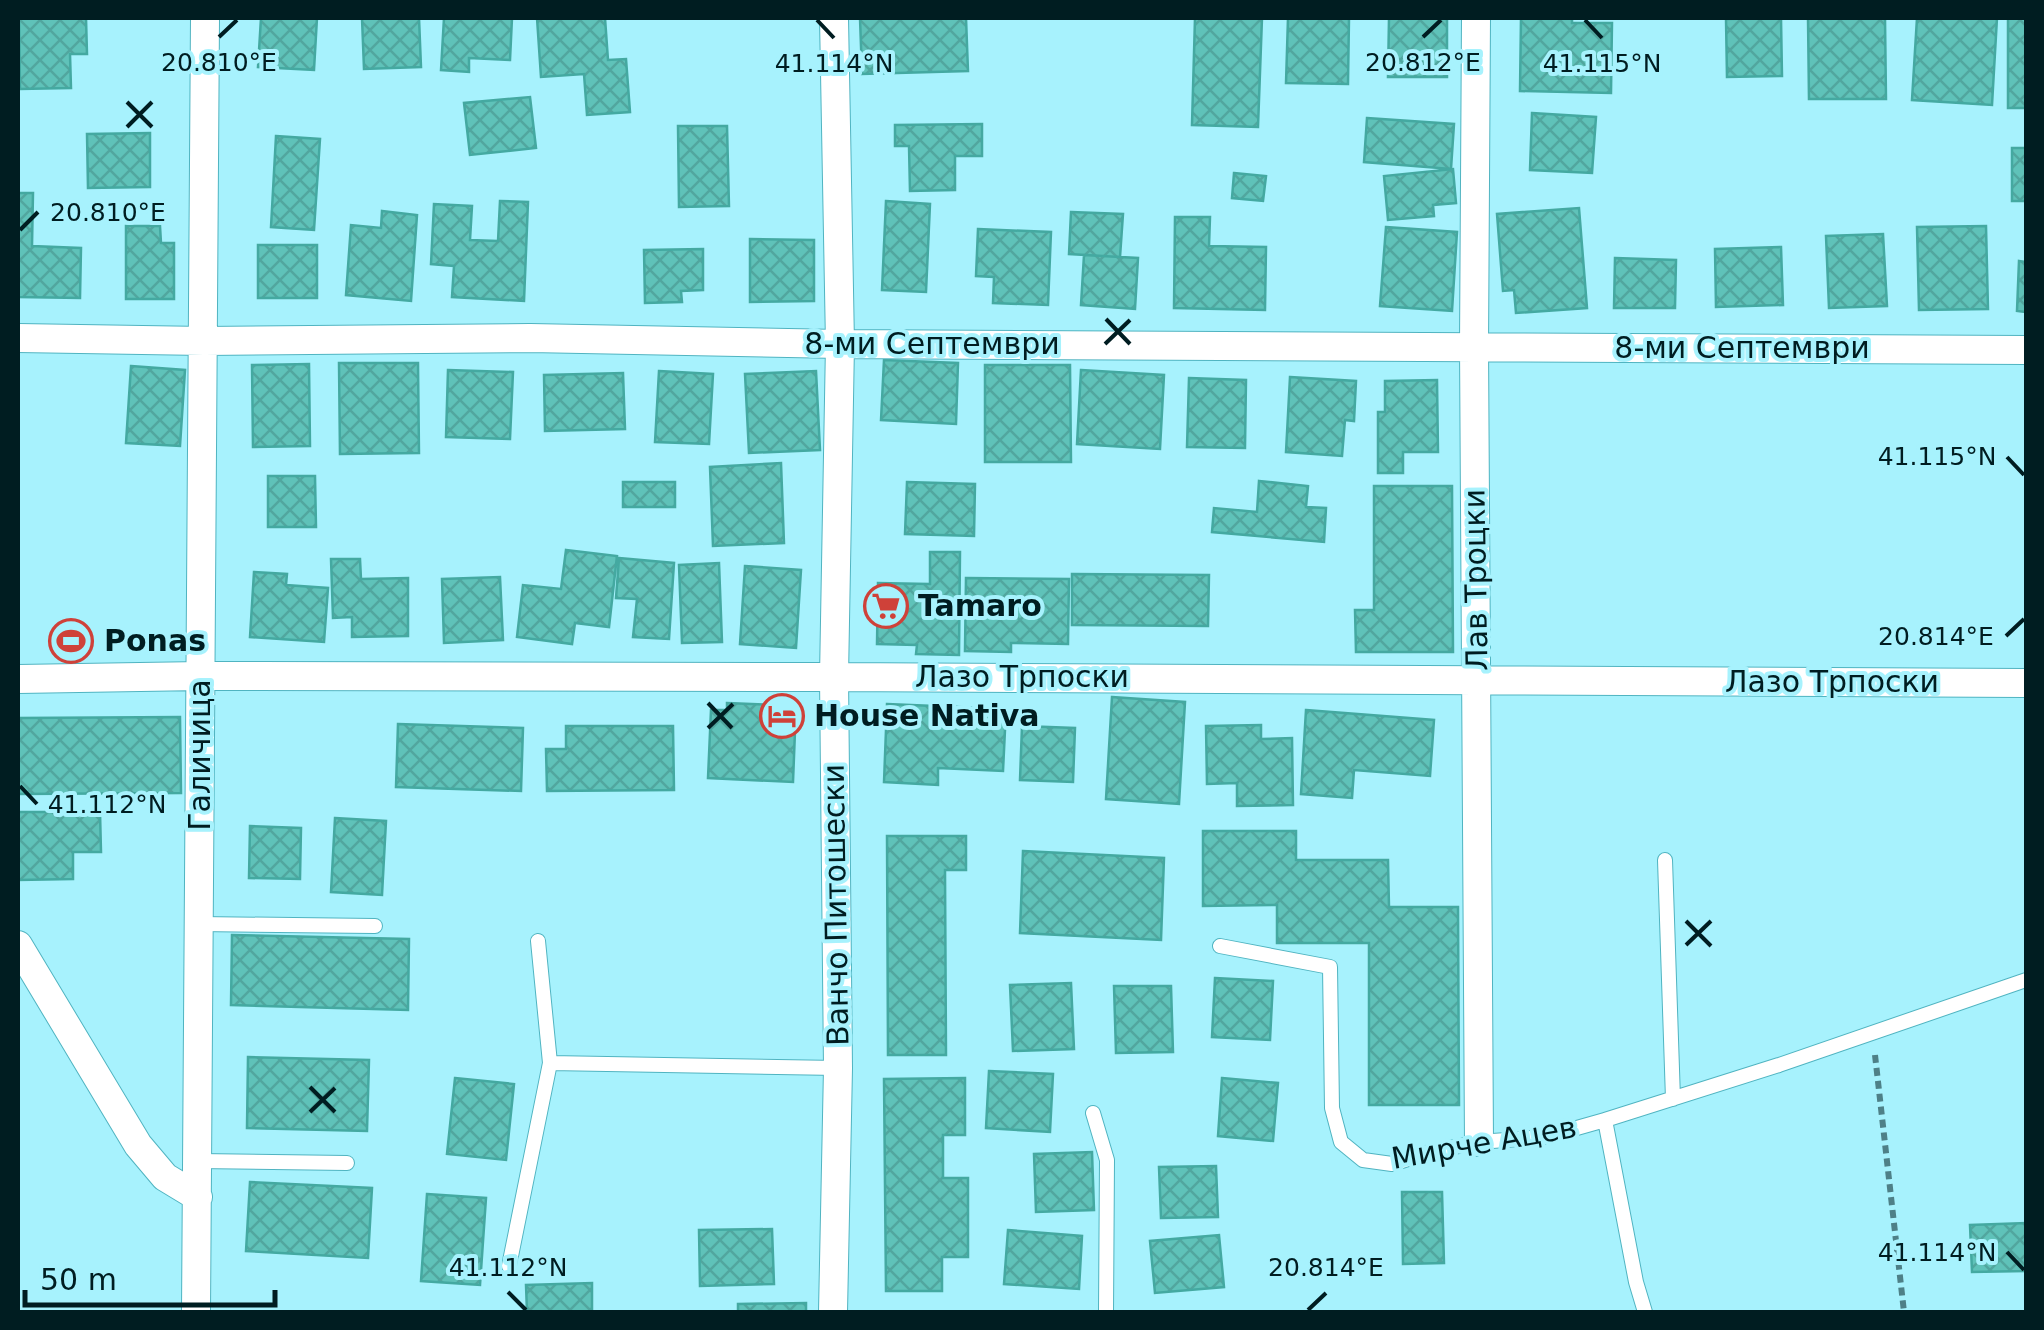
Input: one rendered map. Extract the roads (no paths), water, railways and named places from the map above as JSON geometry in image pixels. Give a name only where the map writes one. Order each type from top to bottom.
[{"type":"street","name":"Галичица","points":[[196,1312],[205,18]]},
{"type":"street","name":"Ванчо Питошески","points":[[834,18],[840,344],[834,676],[838,1068],[834,1312]]},
{"type":"street","name":"Лав Троцки","points":[[1476,18],[1478,1142]]},
{"type":"street","name":"8-ми Септември","points":[[18,338],[530,338],[840,344],[2026,350]]},
{"type":"street","name":"Лазо Трпоски","points":[[18,679],[834,676],[2026,683]]},
{"type":"street","points":[[18,945],[138,1145],[166,1176],[198,1197]]},
{"type":"lane","points":[[1665,860],[1672,1099]]},
{"type":"lane","points":[[199,924],[375,926]]},
{"type":"lane","points":[[508,1266],[550,1062],[538,941]]},
{"type":"lane","name":"Мирче Ацев","points":[[1220,946],[1330,966],[1332,1108],[1340,1142],[1363,1160],[1392,1164],[1478,1142],[1545,1137],[1605,1120],[1645,1312]]},
{"type":"lane","points":[[1605,1120],[2026,980]]},
{"type":"lane","points":[[550,1062],[838,1068]]},
{"type":"lane","points":[[1092,1114],[1106,1160],[1106,1312]]},
{"type":"lane","points":[[198,1161],[347,1163]]},
{"type":"place","name":"Tamaro","points":[[886,606]]},
{"type":"place","name":"Ponas","points":[[71,641]]},
{"type":"place","name":"House Nativa","points":[[782,716]]}]
